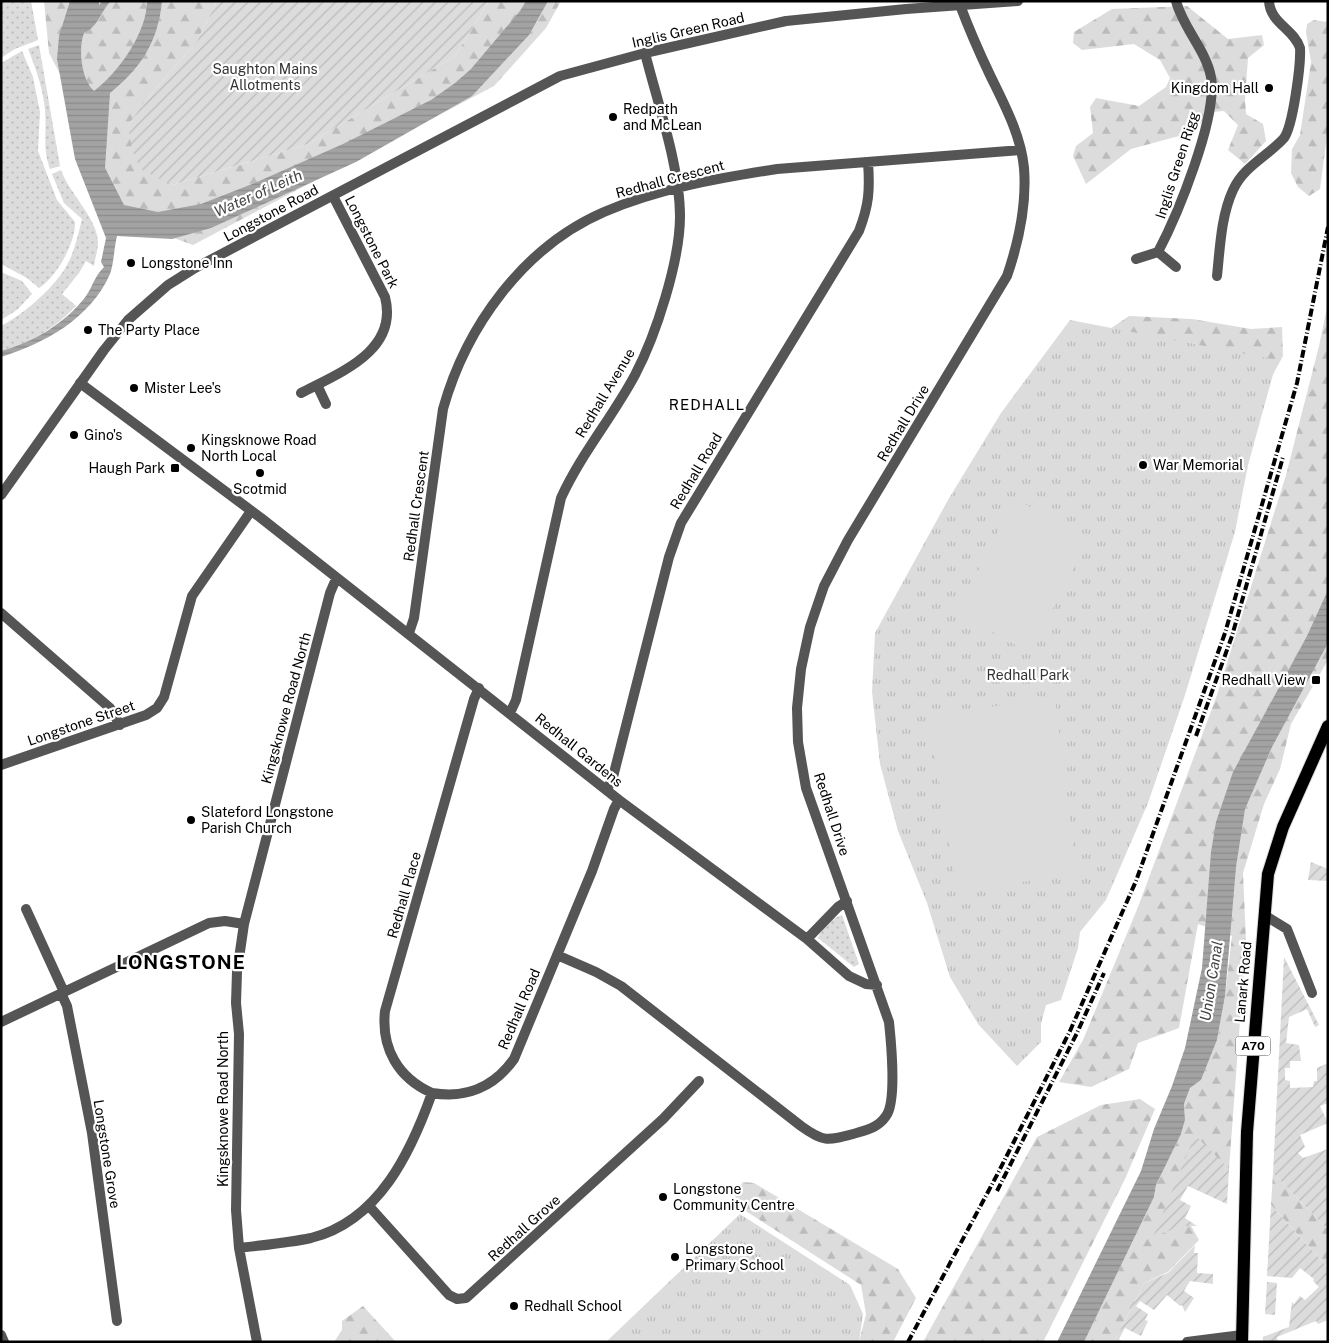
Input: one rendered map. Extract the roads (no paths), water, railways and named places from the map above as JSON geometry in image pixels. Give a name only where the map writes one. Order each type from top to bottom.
[{"type":"main road","name":"Lanark Road","points":[[1242,1338],[1247,1132],[1268,874],[1282,827],[1328,726]]},
{"type":"street","name":"Inglis Green Road","points":[[545,82],[645,53],[786,22],[1018,1]]},
{"type":"street","name":"Inglis Green Rigg","points":[[1158,252],[1176,217],[1209,116],[1211,78],[1198,47],[1179,14],[1176,1]]},
{"type":"street","points":[[1217,276],[1224,218],[1234,188],[1251,165],[1285,137],[1290,125],[1300,48],[1298,40],[1273,16],[1268,1]]},
{"type":"street","name":"Redhall Drive","points":[[557,955],[596,972],[621,986],[712,1064],[822,1140],[830,1141],[873,1128],[888,1115],[891,1104],[892,1057],[889,1022],[806,788],[798,742],[797,708],[801,669],[810,627],[824,586],[848,540],[1007,276],[1018,241],[1024,208],[1024,168],[1021,150],[1012,121],[960,5]]},
{"type":"street","name":"Redhall Avenue","points":[[510,712],[516,700],[561,498],[573,471],[634,377],[646,352],[658,317],[677,244],[680,216],[677,190],[645,53]]},
{"type":"street","name":"Longstone Road","points":[[1,495],[128,320],[168,285],[195,268],[545,82]]},
{"type":"street","name":"Redhall Crescent","points":[[409,633],[414,618],[443,409],[463,353],[476,331],[512,280],[533,259],[572,229],[602,213],[631,202],[677,190],[777,169],[1021,150]]},
{"type":"street","name":"Redhall Road","points":[[607,790],[613,777],[674,539],[700,490],[859,231],[867,211],[870,191],[868,162]]},
{"type":"street","name":"Longstone Park","points":[[301,393],[354,365],[371,352],[382,336],[387,314],[385,297],[333,196]]},
{"type":"street","points":[[1136,259],[1158,252],[1176,267]]},
{"type":"street","points":[[80,384],[251,511],[336,579]]},
{"type":"street","points":[[317,384],[326,404]]},
{"type":"street","name":"Longstone Street","points":[[1,765],[120,725],[152,712],[161,703],[192,596],[251,511]]},
{"type":"street","name":"Redhall Gardens","points":[[336,579],[409,633],[619,800],[806,939],[849,976],[866,984],[877,985]]},
{"type":"street","name":"Kingsknowe Road North","points":[[257,1342],[239,1248],[236,1210],[239,1034],[236,1002],[237,972],[244,924],[330,593],[336,579]]},
{"type":"street","points":[[1,613],[110,708],[120,725]]},
{"type":"street","name":"Redhall Place","points":[[432,1093],[410,1080],[393,1060],[385,1036],[385,1011],[474,699],[479,688]]},
{"type":"street","name":"Redhall Road","points":[[432,1093],[453,1095],[473,1092],[492,1082],[508,1068],[514,1059],[619,800]]},
{"type":"street","points":[[806,939],[838,907],[847,901]]},
{"type":"street","name":"Longstone Grove","points":[[26,909],[68,1006],[92,1133],[117,1321]]},
{"type":"street","points":[[1264,915],[1287,929],[1312,993]]},
{"type":"street","points":[[1,1022],[209,923],[225,921],[244,924]]},
{"type":"street","name":"Redhall Grove","points":[[368,1206],[449,1294],[457,1299],[466,1298],[663,1120],[699,1081]]},
{"type":"street","points":[[239,1248],[312,1238],[342,1225],[368,1206],[389,1183],[404,1159],[432,1093]]},
{"type":"street","points":[[1,1335],[4,1342]]},
{"type":"street","points":[[1187,1342],[1242,1338]]},
{"type":"water","name":"Water of Leith","points":[[70,1],[99,1],[99,5],[103,1],[111,1],[93,27],[84,33],[82,39],[82,64],[86,79],[94,91],[112,74],[130,51],[142,26],[147,1],[162,1],[157,29],[146,53],[131,74],[110,93],[105,168],[124,205],[158,212],[201,204],[257,182],[343,144],[431,100],[471,69],[520,11],[526,1],[548,1],[529,35],[472,96],[356,162],[211,228],[172,239],[117,236],[110,274],[91,304],[64,327],[50,336],[1,357],[1,351],[25,343],[48,331],[68,315],[86,296],[104,267],[101,262],[106,238],[75,159],[57,59],[59,36]]},
{"type":"water","name":"Union Canal","points":[[1328,590],[1328,643],[1272,747],[1245,809],[1236,867],[1225,996],[1217,1040],[1201,1080],[1190,1088],[1184,1104],[1185,1120],[1181,1134],[1156,1185],[1154,1197],[1084,1342],[1057,1342],[1141,1171],[1154,1129],[1185,1048],[1202,968],[1211,852],[1216,822],[1233,772],[1307,636]]},
{"type":"railway","points":[[908,1342],[997,1175],[1070,1031],[1136,881],[1225,633],[1297,383],[1328,227]]},
{"type":"railway","points":[[1196,736],[1232,636],[1283,457]]},
{"type":"railway","points":[[997,1191],[1077,1033],[1104,973]]},
{"type":"place","name":"Kingdom Hall","points":[[1269,88]]},
{"type":"place","name":"Redpath and McLean","points":[[613,117]]},
{"type":"place","name":"Longstone Inn","points":[[131,263]]},
{"type":"place","name":"The Party Place","points":[[88,330]]},
{"type":"place","name":"Mister Lee's","points":[[134,388]]},
{"type":"place","name":"Gino's","points":[[74,435]]},
{"type":"place","name":"Kingsknowe Road North Local","points":[[191,448]]},
{"type":"place","name":"War Memorial","points":[[1143,465]]},
{"type":"place","name":"Haugh Park","points":[[175,468]]},
{"type":"place","name":"Scotmid","points":[[260,473]]},
{"type":"place","name":"Redhall View","points":[[1316,680]]},
{"type":"place","name":"Slateford Longstone Parish Church","points":[[191,820]]},
{"type":"place","name":"Longstone Community Centre","points":[[663,1197]]},
{"type":"place","name":"Longstone Primary School","points":[[675,1257]]},
{"type":"place","name":"Redhall School","points":[[514,1306]]},
{"type":"district","name":"REDHALL","points":[[707,404]]},
{"type":"district","name":"LONGSTONE","points":[[181,962]]},
{"type":"park label","name":"Saughton Mains Allotments","points":[[265,78]]},
{"type":"park label","name":"Redhall Park","points":[[1028,675]]}]
